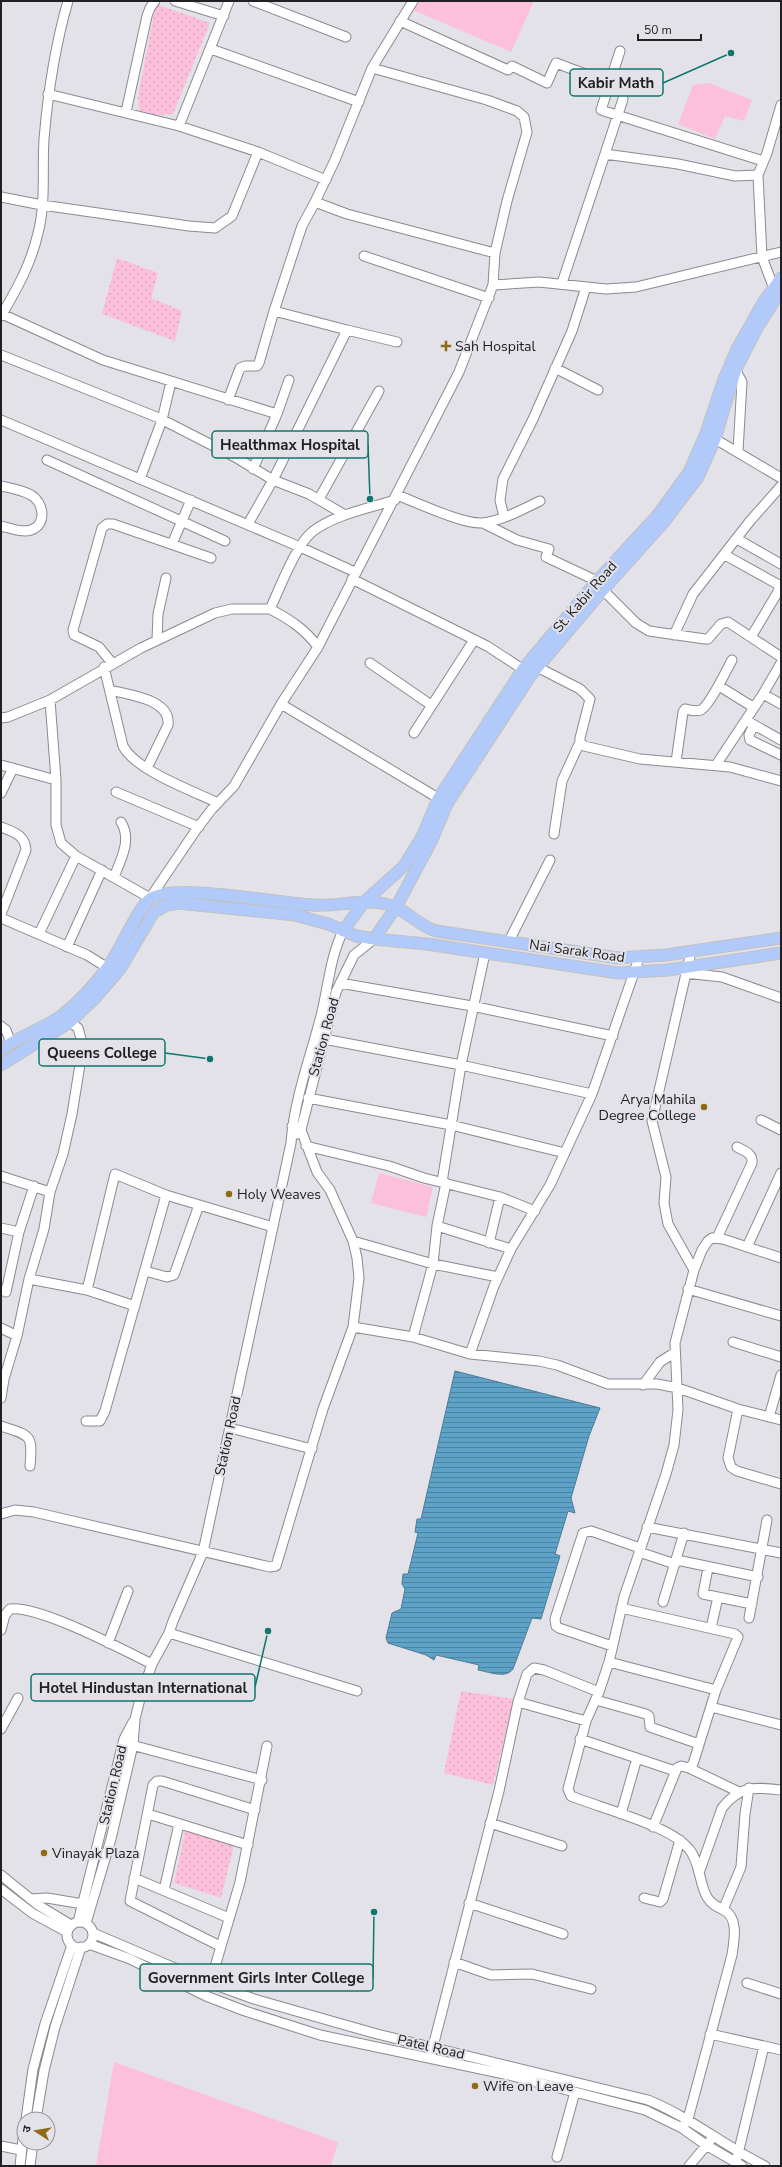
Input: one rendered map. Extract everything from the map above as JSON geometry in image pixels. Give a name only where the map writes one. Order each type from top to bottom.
[{"type":"main road","name":"St. Kabir Road","points":[[343,931],[364,902],[404,866],[443,801],[531,670],[600,586],[664,522],[698,477],[733,366],[757,328],[778,284]]},
{"type":"main road","name":"St. Kabir Road","points":[[374,939],[396,907],[431,842],[443,801]]},
{"type":"main road","points":[[1,1050],[61,1016],[108,968],[140,911],[150,898],[181,891],[315,905],[334,906],[364,902],[396,907]]},
{"type":"main road","name":"Nai Sarak Road","points":[[1,1065],[70,1022],[96,997],[120,969],[136,944],[149,918],[154,912],[167,905],[178,903],[295,915],[328,924],[343,931],[374,939],[427,944],[601,971],[635,972],[686,970],[781,953]]},
{"type":"main road","name":"Nai Sarak Road","points":[[396,907],[422,925],[436,931],[602,956],[639,958],[742,945],[781,938]]},
{"type":"main road","points":[[742,945],[744,960]]},
{"type":"street","points":[[68,1],[54,58],[48,94],[44,139],[42,205],[39,231],[32,258],[23,278],[2,315],[103,360],[276,414]]},
{"type":"street","points":[[126,112],[147,16],[155,1]]},
{"type":"street","points":[[175,1],[224,16]]},
{"type":"street","points":[[179,126],[230,1]]},
{"type":"street","points":[[253,1],[346,38]]},
{"type":"street","points":[[228,400],[240,368],[245,366],[257,366],[259,363],[274,311],[302,226],[326,180],[372,68],[413,1]]},
{"type":"street","points":[[400,21],[508,70],[512,66],[548,83],[556,63],[609,83]]},
{"type":"street","points":[[211,49],[359,102]]},
{"type":"street","points":[[620,51],[601,110],[763,161]]},
{"type":"street","points":[[50,700],[56,780],[58,834],[61,844],[76,856],[150,898],[198,827],[234,786],[281,704],[318,647],[459,372],[493,285],[495,253],[507,201],[527,132],[524,117],[517,112],[487,100],[372,68]]},
{"type":"street","points":[[48,94],[179,126],[258,152],[326,180]]},
{"type":"street","points":[[562,283],[623,99]]},
{"type":"street","points":[[778,284],[762,257],[758,175],[781,105]]},
{"type":"street","points":[[1,197],[42,205],[189,226],[215,228],[223,224],[232,216],[258,152]]},
{"type":"street","points":[[605,154],[678,164],[735,176],[758,175]]},
{"type":"street","points":[[315,202],[348,214],[495,253]]},
{"type":"street","points":[[493,285],[562,283],[606,289],[636,287],[781,252]]},
{"type":"street","points":[[364,256],[489,298]]},
{"type":"street","points":[[504,517],[500,500],[503,479],[572,331],[586,286]]},
{"type":"street","points":[[274,311],[397,342]]},
{"type":"street","points":[[248,524],[273,480],[347,330]]},
{"type":"street","points":[[1,355],[162,420],[235,457],[273,480],[319,500],[345,515]]},
{"type":"street","points":[[733,366],[740,377],[742,390],[738,451]]},
{"type":"street","points":[[556,368],[598,390]]},
{"type":"street","points":[[253,469],[276,414],[288,380]]},
{"type":"street","points":[[140,480],[162,420],[171,382]]},
{"type":"street","points":[[319,500],[379,391]]},
{"type":"street","points":[[1,420],[300,547],[531,670],[580,689],[590,699],[580,742],[562,781],[554,834]]},
{"type":"street","points":[[710,436],[738,451],[781,478]]},
{"type":"street","points":[[47,460],[225,541]]},
{"type":"street","points":[[1,486],[31,495],[41,506],[42,512],[41,519],[37,526],[32,530],[24,531],[1,526]]},
{"type":"street","points":[[674,634],[693,594],[781,486]]},
{"type":"street","points":[[270,609],[300,547],[312,532],[345,515],[396,497],[461,519],[483,523],[517,540],[549,549],[546,557],[600,586],[644,629],[655,633],[708,639],[724,622],[733,625],[781,657]]},
{"type":"street","points":[[172,544],[191,500]]},
{"type":"street","points":[[483,523],[504,517],[540,501]]},
{"type":"street","points":[[211,558],[113,524],[107,524],[102,528],[73,630],[74,635],[99,647],[108,665],[110,690],[126,753],[147,768],[218,803]]},
{"type":"street","points":[[737,539],[781,564]]},
{"type":"street","points":[[725,555],[777,582],[779,587],[778,600],[751,637]]},
{"type":"street","points":[[156,640],[158,614],[166,578]]},
{"type":"street","points":[[1,718],[8,717],[50,700],[108,665],[156,640],[215,613],[232,609],[270,609],[295,622],[311,637],[318,647]]},
{"type":"street","points":[[414,733],[474,640]]},
{"type":"street","points":[[676,762],[683,712],[685,709],[697,711],[702,709],[718,686],[732,660]]},
{"type":"street","points":[[370,663],[431,705]]},
{"type":"street","points":[[716,765],[763,694],[781,663]]},
{"type":"street","points":[[718,686],[753,707]]},
{"type":"street","points":[[110,690],[152,702],[167,711],[169,718],[168,725],[147,768]]},
{"type":"street","points":[[763,694],[781,704]]},
{"type":"street","points":[[281,704],[443,801]]},
{"type":"street","points":[[745,720],[781,740]]},
{"type":"street","points":[[754,725],[749,735],[750,740],[781,755]]},
{"type":"street","points":[[580,742],[589,748],[640,759],[716,765],[743,769],[781,781]]},
{"type":"street","points":[[1,765],[56,780]]},
{"type":"street","points":[[1,793],[13,768]]},
{"type":"street","points":[[116,792],[198,827]]},
{"type":"street","points":[[114,877],[126,844],[127,835],[121,822]]},
{"type":"street","points":[[1,827],[22,838],[25,843],[26,850],[1,914]]},
{"type":"street","points":[[39,934],[76,856]]},
{"type":"street","points":[[509,941],[550,860]]},
{"type":"street","points":[[67,947],[102,870]]},
{"type":"street","points":[[1,918],[67,947],[108,968]]},
{"type":"street","name":"Station Road","points":[[76,1926],[83,1904],[123,1743],[134,1719],[152,1664],[169,1634],[173,1621],[203,1552],[291,1143],[292,1126],[337,943],[343,931]]},
{"type":"street","name":"Station Road","points":[[291,1143],[301,1130],[308,1098],[340,983],[354,955],[374,939]]},
{"type":"street","points":[[691,952],[652,1121],[666,1177],[664,1203],[668,1224],[694,1270]]},
{"type":"street","points":[[413,1337],[433,1264],[451,1125],[461,1065],[472,1006],[485,953]]},
{"type":"street","points":[[470,1354],[498,1277],[511,1249],[535,1211],[565,1153],[592,1094],[639,958]]},
{"type":"street","points":[[686,970],[722,977],[781,998]]},
{"type":"street","points":[[340,983],[472,1006],[613,1036]]},
{"type":"street","points":[[1,1398],[4,1379],[17,1336],[29,1279],[44,1229],[50,1192],[65,1147],[83,1046],[78,1028],[70,1022]]},
{"type":"street","points":[[1,1026],[6,1030],[12,1043]]},
{"type":"street","points":[[324,1039],[461,1065],[592,1094]]},
{"type":"street","points":[[308,1098],[451,1125],[565,1153]]},
{"type":"street","points":[[761,1120],[781,1130]]},
{"type":"street","points":[[1,1514],[15,1510],[34,1512],[270,1567],[276,1566],[323,1409],[353,1327],[359,1278],[357,1258],[353,1241],[330,1190],[317,1172],[301,1130],[292,1126]]},
{"type":"street","points":[[306,1146],[389,1166],[444,1183],[500,1197],[535,1211]]},
{"type":"street","points":[[717,1238],[753,1159],[749,1153],[737,1147]]},
{"type":"street","points":[[747,1247],[781,1173]]},
{"type":"street","points":[[87,1290],[115,1174],[166,1195],[273,1227]]},
{"type":"street","points":[[1,1176],[50,1192]]},
{"type":"street","points":[[1,1290],[6,1292],[19,1232],[34,1186]]},
{"type":"street","points":[[86,1421],[100,1421],[105,1411],[166,1195]]},
{"type":"street","points":[[489,1242],[500,1197]]},
{"type":"street","points":[[145,1271],[167,1277],[174,1275],[199,1205]]},
{"type":"street","points":[[437,1226],[511,1249]]},
{"type":"street","points":[[1,1228],[19,1232]]},
{"type":"street","points":[[682,2128],[688,2119],[732,1955],[734,1938],[730,1915],[708,1898],[690,1850],[680,1840],[621,1814],[584,1802],[568,1793],[568,1783],[586,1721],[609,1662],[621,1608],[666,1474],[674,1445],[678,1388],[674,1353],[677,1332],[694,1270],[708,1241],[717,1238],[781,1258]]},
{"type":"street","points":[[353,1241],[433,1264],[498,1277]]},
{"type":"street","points":[[29,1279],[87,1290],[135,1306]]},
{"type":"street","points":[[688,1289],[781,1316]]},
{"type":"street","points":[[353,1327],[413,1337],[470,1354],[538,1361],[557,1365],[608,1384],[657,1384],[678,1388],[738,1409],[781,1420]]},
{"type":"street","points":[[1,1328],[17,1336]]},
{"type":"street","points":[[734,1342],[781,1357]]},
{"type":"street","points":[[643,1385],[660,1362],[674,1353]]},
{"type":"street","points":[[768,1417],[781,1375]]},
{"type":"street","points":[[738,1409],[728,1458],[731,1468],[736,1471],[781,1484]]},
{"type":"street","points":[[1,1426],[26,1435],[30,1438],[32,1446],[30,1466]]},
{"type":"street","points":[[230,1428],[312,1449]]},
{"type":"street","points":[[749,1618],[758,1577],[767,1520]]},
{"type":"street","points":[[647,1527],[781,1553]]},
{"type":"street","points":[[612,1646],[556,1626],[555,1619],[583,1533],[586,1531],[599,1534],[676,1562],[758,1577]]},
{"type":"street","points":[[663,1602],[684,1533]]},
{"type":"street","points":[[708,1568],[702,1592],[752,1604]]},
{"type":"street","points":[[108,1643],[128,1591]]},
{"type":"street","points":[[711,1628],[718,1597]]},
{"type":"street","points":[[1,1630],[6,1612],[15,1608],[56,1620],[152,1664]]},
{"type":"street","points":[[621,1608],[711,1628],[735,1634],[738,1637],[716,1690],[694,1764],[690,1768]]},
{"type":"street","points":[[169,1634],[357,1692]]},
{"type":"street","points":[[609,1662],[716,1690]]},
{"type":"street","points":[[430,2058],[499,1791],[518,1702],[527,1674],[534,1668],[544,1670],[597,1696],[646,1714],[649,1716],[650,1727],[699,1744]]},
{"type":"street","points":[[1,1729],[18,1698]]},
{"type":"street","points":[[518,1702],[586,1721]]},
{"type":"street","points":[[711,1707],[781,1724]]},
{"type":"street","name":"Station Road","points":[[76,1926],[111,1839],[133,1746],[134,1719]]},
{"type":"street","points":[[580,1739],[675,1770]]},
{"type":"street","points":[[123,1743],[262,1780]]},
{"type":"street","points":[[206,1996],[240,1882],[262,1780],[267,1746]]},
{"type":"street","points":[[621,1814],[637,1758]]},
{"type":"street","points":[[653,1827],[675,1770],[681,1766],[690,1768],[739,1792]]},
{"type":"street","points":[[220,1946],[132,1904],[130,1898],[153,1785],[157,1781],[256,1810]]},
{"type":"street","points":[[723,1910],[742,1867],[745,1814],[749,1788]]},
{"type":"street","points":[[699,1873],[722,1808],[729,1799],[739,1792],[749,1788],[781,1790]]},
{"type":"street","points":[[148,1814],[248,1845]]},
{"type":"street","points":[[490,1823],[562,1846]]},
{"type":"street","points":[[164,1890],[179,1824]]},
{"type":"street","points":[[644,1898],[660,1902],[663,1899],[680,1840]]},
{"type":"street","points":[[1,1875],[30,1899],[76,1926]]},
{"type":"street","points":[[134,1878],[229,1918]]},
{"type":"street","points":[[1,1889],[32,1913],[76,1926],[93,1933],[81,1946],[45,2024],[33,2069],[27,2111]]},
{"type":"street","points":[[30,1899],[47,1898],[83,1904]]},
{"type":"street","points":[[469,1903],[563,1934]]},
{"type":"street","points":[[76,1926],[68,1940],[81,1946]]},
{"type":"street","name":"Patel Road","points":[[93,1933],[210,1983],[254,1999],[432,2048],[648,2100],[688,2119],[714,2138],[740,2154],[765,2166]]},
{"type":"street","points":[[37,2111],[44,2072],[55,2027],[81,1946]]},
{"type":"street","name":"Patel Road","points":[[81,1946],[130,1959],[206,1996],[245,2011],[320,2035],[430,2058],[645,2110],[682,2128],[706,2145],[738,2164]]},
{"type":"street","points":[[454,1962],[490,1975],[532,1974],[591,1989]]},
{"type":"street","points":[[747,1983],[781,1994]]},
{"type":"street","points":[[710,2034],[781,2050]]},
{"type":"street","points":[[738,2164],[764,2046]]},
{"type":"street","points":[[557,2157],[575,2092]]},
{"type":"street","points":[[645,2110],[648,2100]]},
{"type":"street","points":[[689,2166],[706,2145],[714,2138]]},
{"type":"street","points":[[1,2146],[16,2149]]},
{"type":"street","points":[[20,2166],[21,2151]]},
{"type":"street","points":[[30,2166],[32,2151]]},
{"type":"shaded area","points":[[419,1],[534,1],[511,52],[413,10]]},
{"type":"shaded area","points":[[156,4],[210,23],[173,114],[154,115],[139,110],[138,97]]},
{"type":"shaded area","points":[[709,83],[752,100],[744,121],[725,116],[715,139],[678,124],[693,85]]},
{"type":"shaded area","points":[[117,258],[158,273],[151,298],[182,311],[175,341],[102,314]]},
{"type":"shaded area","points":[[379,1173],[433,1187],[426,1217],[371,1203]]},
{"type":"shaded area","points":[[461,1691],[514,1699],[493,1785],[444,1773]]},
{"type":"shaded area","points":[[187,1823],[236,1836],[221,1898],[174,1883]]},
{"type":"shaded area","points":[[114,2062],[338,2142],[331,2166],[96,2166]]},
{"type":"water","points":[[455,1371],[600,1408],[589,1436],[571,1498],[575,1513],[568,1511],[555,1554],[560,1556],[541,1619],[532,1618],[513,1669],[506,1674],[497,1674],[478,1670],[479,1665],[436,1655],[434,1660],[426,1655],[388,1643],[386,1638],[392,1613],[401,1609],[405,1589],[402,1584],[403,1574],[408,1574],[418,1533],[415,1532],[417,1519],[421,1519]]},
{"type":"place","name":"Kabir Math","points":[[731,53]]},
{"type":"place","name":"Sah Hospital","points":[[446,346]]},
{"type":"place","name":"Healthmax Hospital","points":[[370,499]]},
{"type":"place","name":"Queens College","points":[[210,1059]]},
{"type":"place","name":"Arya Mahila Degree College","points":[[704,1107]]},
{"type":"place","name":"Holy Weaves","points":[[229,1194]]},
{"type":"place","name":"Hotel Hindustan International","points":[[268,1631]]},
{"type":"place","name":"Vinayak Plaza","points":[[44,1853]]},
{"type":"place","name":"Government Girls Inter College","points":[[374,1912]]},
{"type":"place","name":"Wife on Leave","points":[[475,2086]]}]
